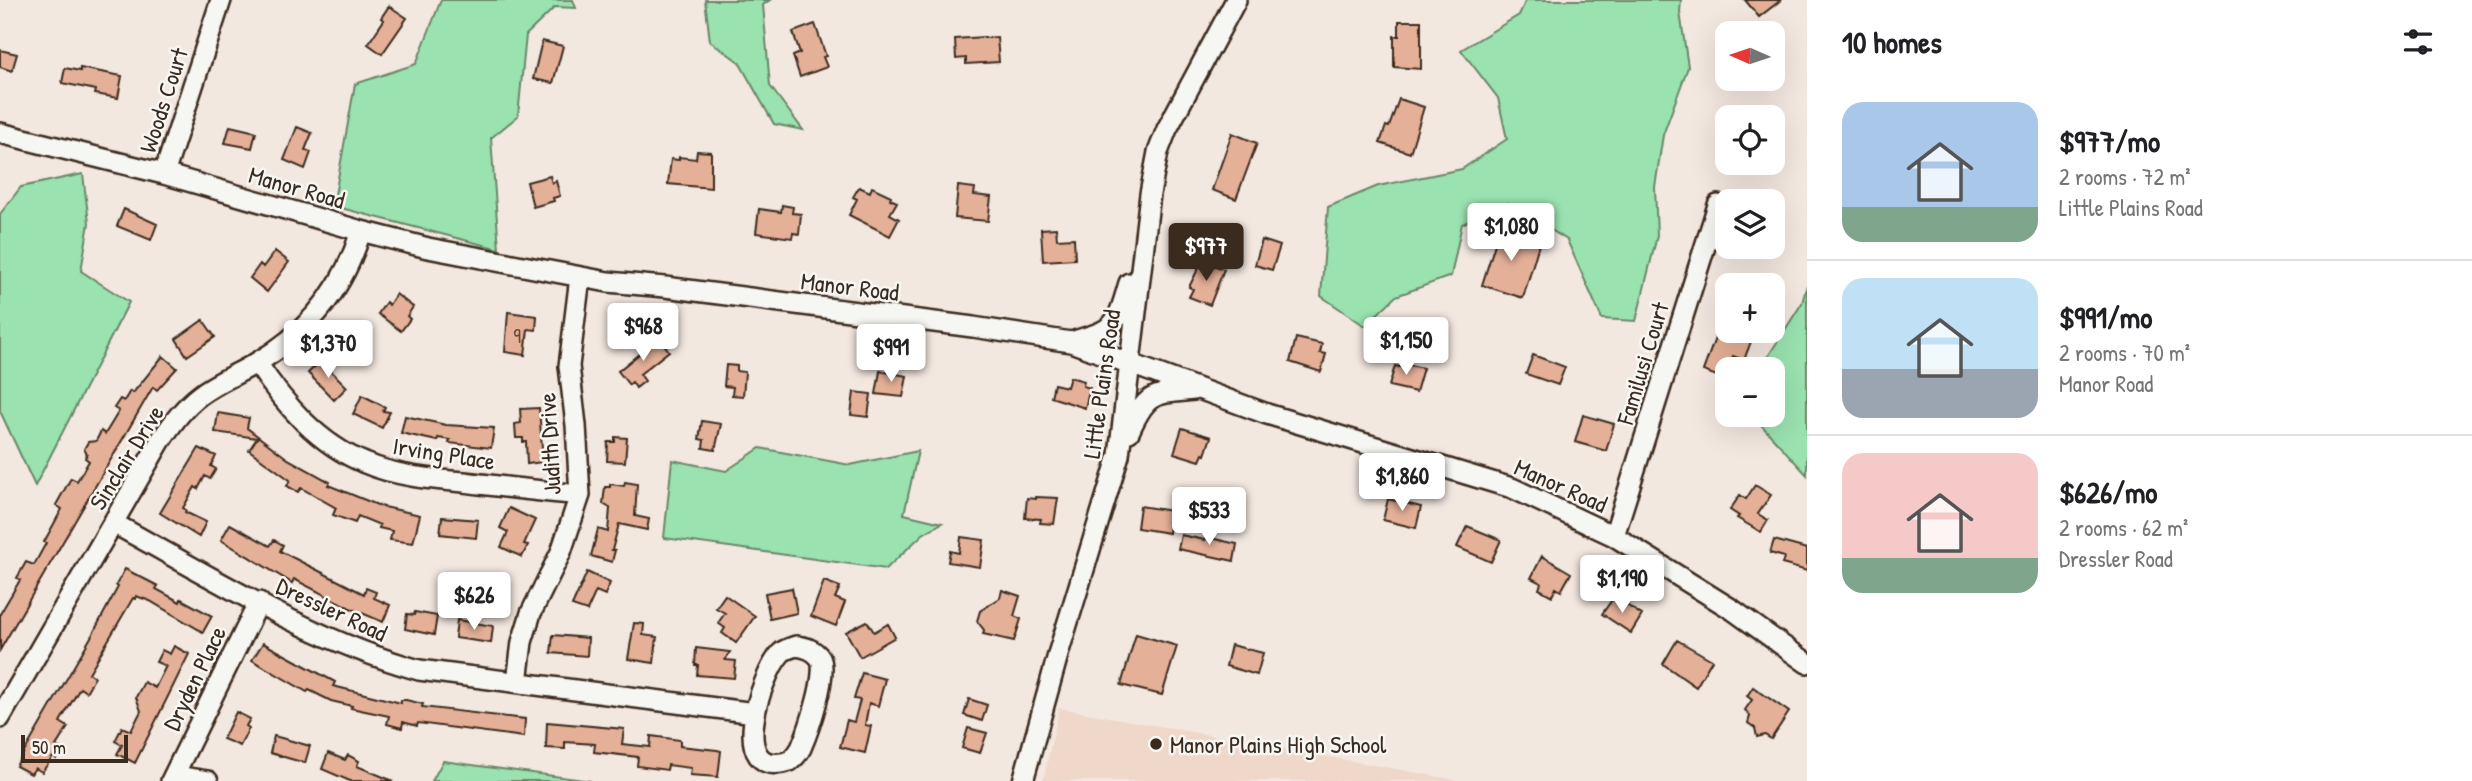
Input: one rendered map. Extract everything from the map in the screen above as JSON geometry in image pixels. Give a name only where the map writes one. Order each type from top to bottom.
[{"type":"street","name":"Woods Court","points":[[164,174],[221,0]]},
{"type":"street","name":"Little Plains Road","points":[[1023,781],[1059,651],[1119,455],[1145,236],[1158,152],[1180,103],[1236,0]]},
{"type":"street","name":"Manor Road","points":[[0,133],[164,174],[428,248],[608,282],[666,286],[1071,342],[1280,418],[1513,488],[1614,536],[1733,610],[1807,663]]},
{"type":"street","name":"Familusi Court","points":[[1614,536],[1715,215]]},
{"type":"street","name":"Sinclair Drive","points":[[0,718],[161,440],[177,417],[199,395],[257,363],[296,336],[334,293],[352,259],[361,231]]},
{"type":"street","points":[[1071,342],[1104,332],[1113,326],[1121,313],[1145,236]]},
{"type":"street","name":"Judith Drive","points":[[517,682],[522,642],[531,613],[561,552],[580,495],[569,366],[580,277]]},
{"type":"street","name":"Irving Place","points":[[257,363],[290,409],[308,426],[364,463],[439,480],[580,495]]},
{"type":"street","points":[[1119,455],[1144,403],[1164,393],[1202,390]]},
{"type":"street","name":"Dressler Road","points":[[113,523],[316,632],[381,659],[419,670],[755,713]]},
{"type":"street","name":"Dryden Place","points":[[173,779],[258,602]]},
{"type":"street","points":[[796,646],[813,650],[823,666],[822,679],[801,748],[790,761],[773,764],[757,751],[752,742],[751,731],[755,713],[770,672],[780,654],[796,646]]},
{"type":"street","points":[[173,779],[208,781]]},
{"type":"shaded area","name":"Manor Plains High School","points":[[1059,708],[1462,781],[1043,781]]},
{"type":"green space","points":[[441,0],[573,0],[576,8],[555,7],[526,35],[518,116],[491,138],[499,249],[333,206],[355,84],[416,64]]},
{"type":"green space","points":[[705,0],[770,0],[763,5],[770,86],[803,130],[774,124],[739,62],[710,41]]},
{"type":"green space","points":[[1526,0],[1681,0],[1680,12],[1688,67],[1663,135],[1655,187],[1657,236],[1636,321],[1602,319],[1567,240],[1508,203],[1462,224],[1451,276],[1396,296],[1365,326],[1321,296],[1328,207],[1378,186],[1462,169],[1507,139],[1498,98],[1461,50],[1519,15]]},
{"type":"green space","points":[[83,174],[89,223],[81,271],[129,302],[35,486],[0,411],[0,214],[21,187]]},
{"type":"green space","points":[[1807,285],[1807,475],[1763,427],[1785,427],[1785,357],[1768,357],[1777,343],[1785,343],[1785,330],[1802,303]]},
{"type":"green space","points":[[760,448],[850,465],[918,451],[904,514],[942,523],[923,534],[886,569],[664,538],[672,460],[726,471]]},
{"type":"green space","points":[[443,761],[591,781],[432,781]]},
{"type":"building","points":[[1745,0],[1781,0],[1759,17]]},
{"type":"building","points":[[389,6],[407,18],[382,54],[368,44],[384,20],[381,18]]},
{"type":"building","points":[[1399,21],[1421,21],[1421,69],[1394,67],[1394,36],[1399,36]]},
{"type":"building","points":[[815,24],[827,67],[800,77],[793,56],[800,53],[793,32]]},
{"type":"building","points":[[997,37],[999,62],[966,64],[966,58],[956,59],[955,39]]},
{"type":"building","points":[[542,41],[563,46],[553,83],[533,79]]},
{"type":"building","points":[[0,50],[17,54],[12,71],[0,67]]},
{"type":"building","points":[[65,68],[122,76],[118,98],[62,83]]},
{"type":"building","points":[[1399,99],[1424,107],[1410,153],[1380,143]]},
{"type":"building","points":[[230,126],[256,132],[252,148],[225,143]]},
{"type":"building","points":[[297,127],[312,133],[305,150],[311,152],[305,169],[284,160]]},
{"type":"building","points":[[1232,133],[1257,143],[1236,199],[1212,190]]},
{"type":"building","points":[[697,151],[711,152],[711,188],[668,184],[671,159],[696,159]]},
{"type":"building","points":[[550,176],[552,183],[556,181],[560,196],[553,198],[554,201],[533,207],[527,182]]},
{"type":"building","points":[[958,186],[975,188],[974,195],[991,197],[988,221],[955,218]]},
{"type":"building","points":[[859,187],[870,192],[872,187],[897,202],[890,214],[899,219],[890,236],[849,215],[857,199],[853,197]]},
{"type":"building","points":[[782,205],[793,207],[792,213],[801,214],[799,234],[793,233],[792,238],[756,233],[759,209],[781,212]]},
{"type":"building","points":[[124,209],[157,224],[151,240],[117,226]]},
{"type":"building","points":[[1056,228],[1057,239],[1074,238],[1075,259],[1043,261],[1041,229]]},
{"type":"building","points":[[1500,228],[1540,241],[1523,298],[1482,285]]},
{"type":"building","points":[[1262,240],[1280,246],[1272,270],[1255,265]]},
{"type":"building","points":[[275,251],[289,262],[267,292],[250,278],[260,264],[263,267]]},
{"type":"building","points":[[1202,261],[1224,269],[1210,305],[1189,297],[1193,289],[1189,287]]},
{"type":"building","points":[[396,294],[413,307],[407,316],[410,319],[401,331],[378,314],[386,302],[389,305]]},
{"type":"building","points":[[508,312],[537,316],[536,330],[528,329],[525,355],[505,352]]},
{"type":"building","points":[[203,320],[215,337],[187,356],[176,339]]},
{"type":"building","points":[[659,338],[669,351],[640,374],[645,381],[636,388],[632,382],[629,385],[618,371]]},
{"type":"building","points":[[1296,338],[1322,344],[1320,353],[1326,354],[1321,372],[1290,362]]},
{"type":"building","points":[[1715,338],[1715,343],[1750,343],[1745,357],[1715,357],[1715,375],[1703,371]]},
{"type":"building","points":[[1533,355],[1565,367],[1558,385],[1526,374]]},
{"type":"building","points":[[163,356],[177,368],[157,390],[153,387],[0,650],[0,614],[20,580],[17,578],[26,562],[34,565],[46,543],[44,542],[62,509],[56,505],[71,478],[77,481],[89,461],[85,458],[87,454],[84,449],[88,442],[96,441],[101,431],[105,434],[119,411],[114,408],[120,399],[124,401],[130,391],[133,393]]},
{"type":"building","points":[[321,361],[347,387],[334,400],[308,373]]},
{"type":"building","points":[[1401,363],[1423,368],[1416,392],[1389,386],[1395,366],[1400,367]]},
{"type":"building","points":[[726,365],[737,366],[737,371],[745,372],[743,396],[732,395],[733,387],[724,386]]},
{"type":"building","points":[[880,371],[907,376],[903,397],[876,394]]},
{"type":"building","points":[[1070,377],[1084,381],[1083,386],[1090,388],[1085,408],[1051,397],[1054,384],[1067,387]]},
{"type":"building","points":[[854,392],[871,394],[868,417],[851,415]]},
{"type":"building","points":[[362,395],[385,407],[383,411],[390,412],[382,428],[353,414]]},
{"type":"building","points":[[539,408],[543,462],[527,464],[526,442],[523,442],[523,438],[516,438],[515,424],[521,423],[520,409]]},
{"type":"building","points":[[218,413],[249,418],[247,428],[288,459],[330,482],[328,485],[380,506],[420,515],[413,543],[390,540],[392,531],[379,528],[380,525],[358,516],[355,523],[333,515],[336,508],[301,488],[298,492],[287,486],[290,480],[249,450],[257,438],[215,432]]},
{"type":"building","points":[[1583,415],[1614,424],[1606,451],[1575,442]]},
{"type":"building","points":[[405,416],[446,425],[494,428],[491,448],[401,433]]},
{"type":"building","points":[[702,421],[721,424],[715,450],[703,448],[704,440],[699,439]]},
{"type":"building","points":[[1182,428],[1211,437],[1200,461],[1174,453]]},
{"type":"building","points":[[615,437],[627,438],[625,462],[607,461],[608,442],[615,442]]},
{"type":"building","points":[[199,448],[216,456],[211,466],[216,469],[210,479],[205,476],[198,489],[195,487],[183,508],[185,512],[206,522],[199,537],[160,513]]},
{"type":"building","points":[[625,482],[637,484],[635,516],[649,519],[647,530],[619,524],[612,550],[615,550],[612,562],[591,556],[598,529],[608,532],[610,508],[603,504],[605,487],[610,487],[610,484],[624,486]]},
{"type":"building","points":[[1755,485],[1771,495],[1758,514],[1768,520],[1761,532],[1737,518],[1739,516],[1730,510],[1740,495],[1746,499]]},
{"type":"building","points":[[1027,498],[1058,498],[1054,524],[1040,523],[1041,519],[1025,518]]},
{"type":"building","points":[[1388,499],[1421,507],[1416,528],[1383,520]]},
{"type":"building","points":[[1140,506],[1172,511],[1169,533],[1137,528]]},
{"type":"building","points":[[509,508],[535,520],[524,544],[528,545],[522,557],[501,547],[508,532],[500,528]]},
{"type":"building","points":[[442,517],[478,520],[476,538],[440,534]]},
{"type":"building","points":[[230,524],[270,546],[274,540],[283,545],[280,551],[364,594],[366,588],[376,592],[374,598],[390,605],[383,622],[294,579],[292,583],[221,540]]},
{"type":"building","points":[[1467,526],[1501,540],[1491,562],[1457,547]]},
{"type":"building","points":[[1181,535],[1237,544],[1234,561],[1178,549]]},
{"type":"building","points":[[961,537],[984,540],[980,567],[948,562],[950,551],[959,553]]},
{"type":"building","points":[[1774,540],[1807,549],[1807,571],[1782,564],[1784,557],[1770,553]]},
{"type":"building","points":[[1542,556],[1571,573],[1561,591],[1556,588],[1552,596],[1539,589],[1541,583],[1531,578]]},
{"type":"building","points":[[125,569],[158,586],[156,589],[180,602],[181,599],[212,616],[203,632],[150,601],[136,596],[133,598],[89,673],[95,677],[86,692],[80,688],[60,722],[68,727],[56,746],[61,749],[56,759],[53,757],[42,772],[35,768],[31,774],[16,766],[91,637]]},
{"type":"building","points":[[587,572],[610,583],[605,595],[596,591],[587,611],[572,606]]},
{"type":"building","points":[[824,581],[840,587],[835,598],[845,602],[836,626],[811,616]]},
{"type":"building","points":[[792,588],[797,613],[770,619],[765,593]]},
{"type":"building","points":[[1002,590],[1020,596],[1014,616],[1021,619],[1014,641],[983,634],[984,630],[977,621],[980,611],[1000,598]]},
{"type":"building","points":[[725,595],[755,616],[736,643],[722,633],[725,628],[718,623],[725,613],[716,608]]},
{"type":"building","points":[[1614,597],[1642,615],[1631,633],[1602,614]]},
{"type":"building","points":[[415,612],[437,616],[434,635],[405,629],[407,614],[414,615]]},
{"type":"building","points":[[457,620],[493,626],[491,643],[455,638]]},
{"type":"building","points":[[867,621],[874,632],[888,624],[895,637],[860,657],[846,632]]},
{"type":"building","points":[[634,623],[644,624],[643,635],[657,637],[654,663],[628,659]]},
{"type":"building","points":[[1136,634],[1177,646],[1162,695],[1121,685]]},
{"type":"building","points":[[553,635],[588,638],[587,656],[551,653]]},
{"type":"building","points":[[1677,640],[1712,660],[1696,687],[1663,664]]},
{"type":"building","points":[[263,643],[335,682],[333,686],[401,703],[401,700],[406,700],[423,704],[422,707],[525,719],[524,737],[418,723],[417,726],[403,722],[402,728],[387,724],[389,716],[351,708],[352,706],[331,701],[309,690],[307,692],[252,660]]},
{"type":"building","points":[[1231,645],[1263,653],[1257,675],[1226,666]]},
{"type":"building","points":[[174,646],[189,654],[135,763],[117,754],[122,745],[115,741],[122,727],[131,731],[141,711],[136,697],[144,682],[155,688],[166,666],[156,662],[162,650],[170,654]]},
{"type":"building","points":[[696,648],[730,652],[725,660],[736,661],[734,678],[697,675]]},
{"type":"building","points":[[862,673],[885,679],[878,706],[869,703],[865,725],[871,726],[865,753],[840,747],[847,720],[854,722],[860,700],[854,699]]},
{"type":"building","points":[[1753,687],[1789,712],[1771,739],[1765,735],[1757,737],[1755,728],[1748,723],[1750,716],[1745,710],[1752,700],[1747,696]]},
{"type":"building","points":[[969,699],[987,705],[982,721],[964,715]]},
{"type":"building","points":[[236,712],[250,719],[246,726],[249,728],[240,746],[223,739]]},
{"type":"building","points":[[547,722],[624,729],[622,744],[650,747],[651,736],[680,740],[680,746],[721,751],[718,777],[690,775],[691,768],[668,765],[667,770],[637,766],[638,757],[594,752],[595,744],[565,742],[565,749],[546,748]]},
{"type":"building","points":[[968,728],[987,733],[980,753],[962,748]]},
{"type":"building","points":[[274,736],[310,746],[305,763],[270,753]]},
{"type":"building","points":[[328,753],[345,760],[348,755],[359,761],[357,766],[393,781],[350,781],[322,769]]},
{"type":"place","name":"Manor Plains High School","points":[[1156,744]]}]
